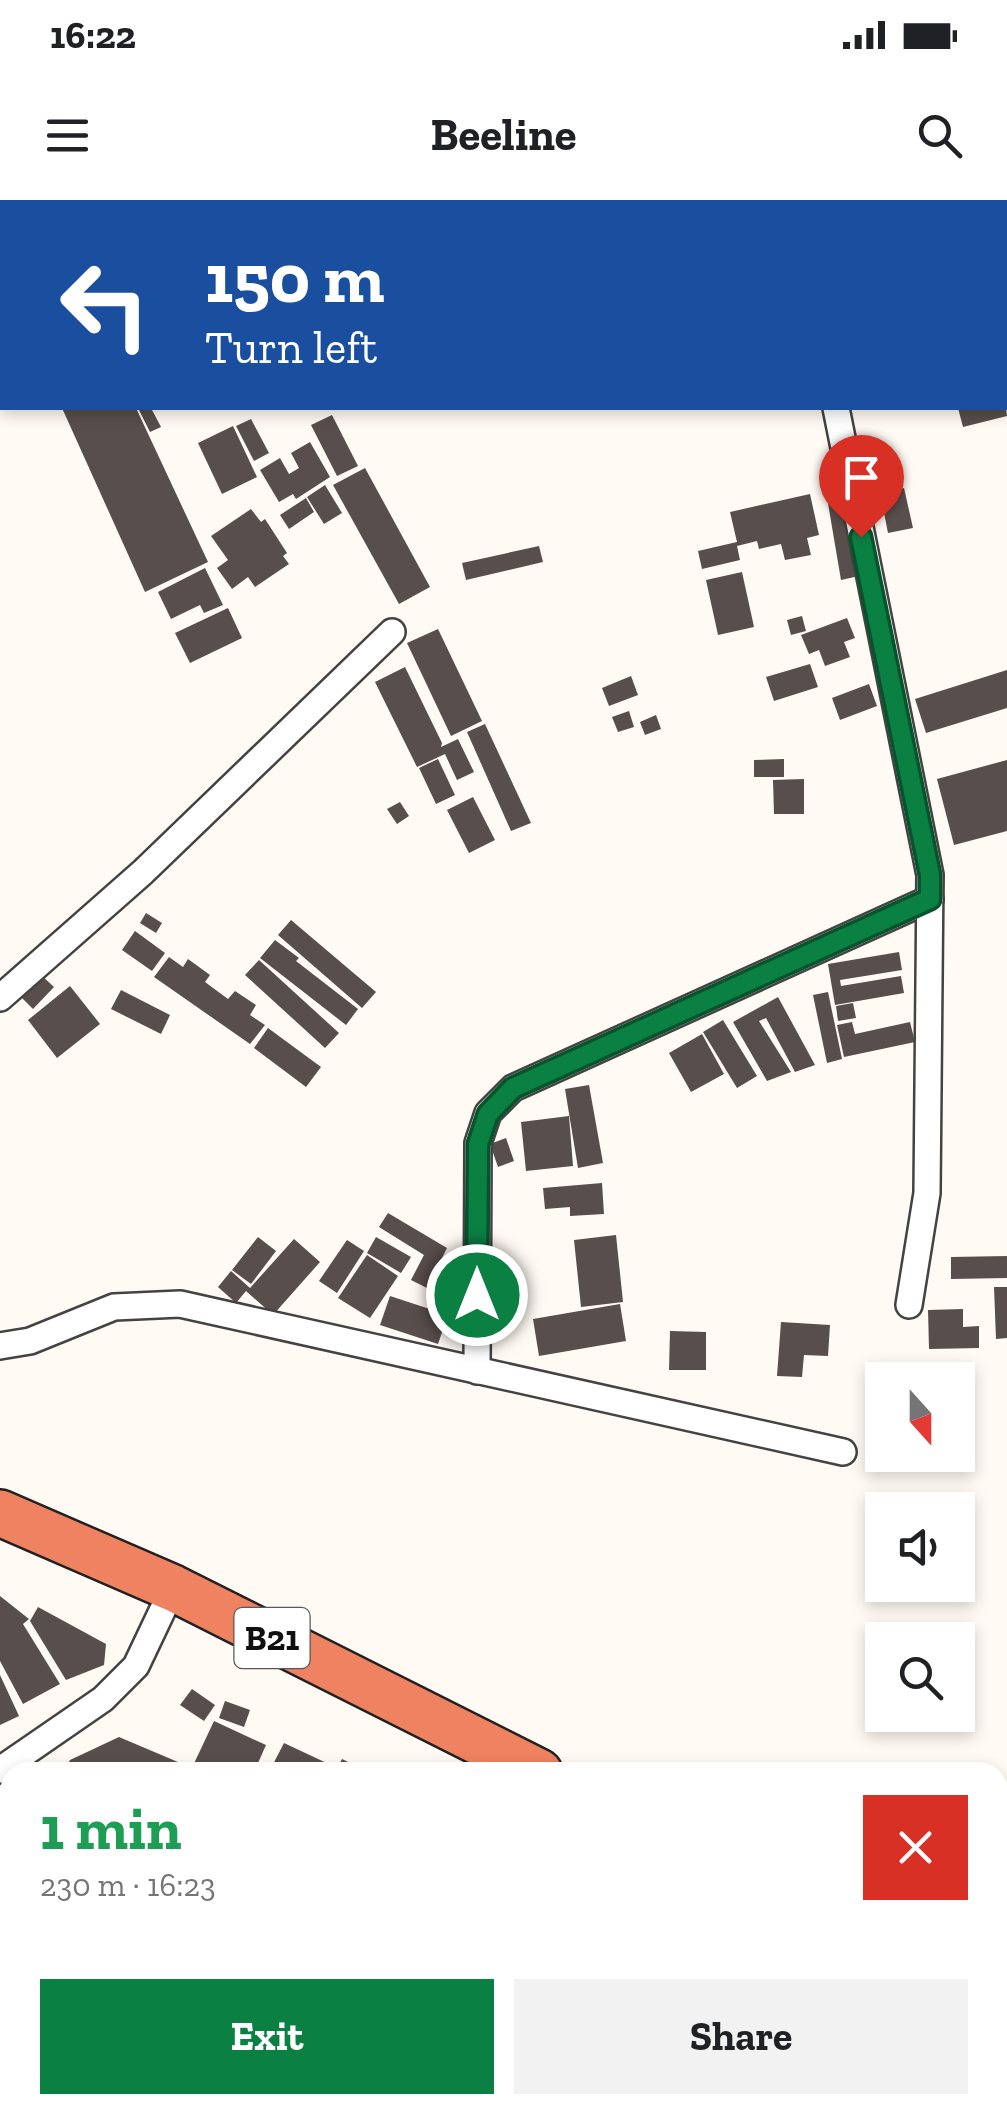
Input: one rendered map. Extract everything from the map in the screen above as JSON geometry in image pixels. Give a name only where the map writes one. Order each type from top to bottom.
[{"type":"highway","name":"B21","points":[[0,1514],[174,1588],[519,1762]]},
{"type":"street","points":[[836,410],[930,875],[926,1193],[909,1304]]},
{"type":"street","points":[[0,998],[143,872],[392,632]]},
{"type":"street","points":[[477,1371],[478,1144],[488,1114],[500,1100],[513,1088],[930,899]]},
{"type":"street","points":[[0,1346],[30,1341],[114,1307],[180,1304],[843,1452]]},
{"type":"street","points":[[11,1762],[102,1699],[136,1666],[174,1588]]},
{"type":"building","points":[[63,410],[137,410],[208,562],[145,592]]},
{"type":"building","points":[[139,410],[152,410],[161,427],[150,432]]},
{"type":"building","points":[[959,410],[1006,410],[1007,416],[963,427]]},
{"type":"building","points":[[332,415],[358,466],[337,476],[311,425]]},
{"type":"building","points":[[251,419],[269,453],[254,461],[236,426]]},
{"type":"building","points":[[233,426],[257,477],[222,494],[198,443]]},
{"type":"building","points":[[310,442],[330,477],[296,499],[293,494],[279,502],[260,470],[280,458],[289,474],[299,468],[291,453]]},
{"type":"building","points":[[365,468],[430,587],[399,604],[333,485]]},
{"type":"building","points":[[842,471],[859,576],[841,580],[823,474]]},
{"type":"building","points":[[325,485],[342,513],[324,524],[307,497]]},
{"type":"building","points":[[904,488],[913,528],[888,533],[880,493]]},
{"type":"building","points":[[810,494],[819,535],[807,538],[811,555],[785,560],[781,544],[759,549],[757,541],[737,546],[740,560],[702,569],[698,551],[737,542],[730,512]]},
{"type":"building","points":[[306,498],[314,512],[289,529],[280,515]]},
{"type":"building","points":[[251,509],[261,522],[265,519],[287,553],[283,556],[289,564],[255,587],[248,577],[232,589],[217,568],[228,560],[211,536]]},
{"type":"building","points":[[539,546],[543,562],[466,580],[462,563]]},
{"type":"building","points":[[205,568],[223,605],[204,613],[200,605],[171,619],[158,592]]},
{"type":"building","points":[[742,572],[754,627],[718,635],[706,580]]},
{"type":"building","points":[[228,608],[242,638],[190,663],[175,633]]},
{"type":"building","points":[[802,616],[806,631],[791,635],[787,620]]},
{"type":"building","points":[[847,618],[855,638],[844,642],[850,657],[825,666],[819,650],[809,654],[801,635]]},
{"type":"building","points":[[438,629],[482,721],[451,736],[407,643]]},
{"type":"building","points":[[810,664],[818,687],[774,701],[766,677]]},
{"type":"building","points":[[405,667],[441,747],[458,739],[474,772],[457,780],[445,754],[417,767],[375,682]]},
{"type":"building","points":[[1007,670],[1007,708],[926,733],[915,699]]},
{"type":"building","points":[[631,676],[638,695],[609,706],[602,688]]},
{"type":"building","points":[[869,684],[877,706],[840,720],[832,698]]},
{"type":"building","points":[[629,711],[634,727],[618,732],[612,717]]},
{"type":"building","points":[[656,715],[661,729],[645,735],[640,722]]},
{"type":"building","points":[[485,724],[531,823],[511,831],[467,732]]},
{"type":"building","points":[[438,759],[455,795],[436,804],[419,768]]},
{"type":"building","points":[[784,759],[784,777],[754,777],[754,760]]},
{"type":"building","points":[[1007,760],[1007,831],[954,845],[937,779]]},
{"type":"building","points":[[804,779],[804,814],[774,814],[773,780]]},
{"type":"building","points":[[473,797],[495,840],[469,853],[447,810]]},
{"type":"building","points":[[400,802],[409,816],[397,824],[387,809]]},
{"type":"building","points":[[146,913],[162,923],[156,933],[140,923]]},
{"type":"building","points":[[291,920],[376,992],[362,1008],[278,935]]},
{"type":"building","points":[[135,931],[165,953],[152,971],[122,950]]},
{"type":"building","points":[[275,940],[358,1009],[346,1025],[260,958]]},
{"type":"building","points":[[899,952],[902,970],[840,980],[841,986],[901,976],[904,993],[835,1005],[828,964]]},
{"type":"building","points":[[169,957],[183,967],[188,959],[210,975],[205,982],[228,999],[235,991],[256,1005],[250,1015],[265,1025],[250,1044],[154,977]]},
{"type":"building","points":[[259,960],[339,1033],[325,1048],[245,975]]},
{"type":"building","points":[[40,974],[54,987],[33,1009],[19,995]]},
{"type":"building","points":[[70,986],[100,1024],[57,1058],[28,1020]]},
{"type":"building","points":[[121,990],[170,1015],[161,1034],[111,1009]]},
{"type":"building","points":[[828,992],[842,1059],[827,1063],[813,995]]},
{"type":"building","points":[[778,997],[815,1065],[795,1072],[766,1018],[759,1021],[791,1072],[767,1081],[733,1022]]},
{"type":"building","points":[[853,1003],[856,1018],[838,1021],[836,1006]]},
{"type":"building","points":[[723,1020],[757,1076],[737,1088],[703,1032]]},
{"type":"building","points":[[852,1022],[855,1034],[910,1022],[915,1042],[844,1057],[837,1025]]},
{"type":"building","points":[[268,1028],[321,1067],[306,1087],[254,1048]]},
{"type":"building","points":[[702,1034],[724,1074],[691,1092],[669,1053]]},
{"type":"building","points":[[589,1085],[603,1163],[578,1168],[565,1089]]},
{"type":"building","points":[[569,1116],[573,1166],[526,1171],[521,1122]]},
{"type":"building","points":[[506,1138],[514,1161],[498,1167],[490,1144]]},
{"type":"building","points":[[602,1183],[604,1214],[570,1216],[570,1207],[545,1209],[543,1188]]},
{"type":"building","points":[[388,1213],[447,1248],[427,1288],[411,1280],[424,1255],[379,1227]]},
{"type":"building","points":[[616,1235],[623,1302],[581,1307],[574,1240]]},
{"type":"building","points":[[258,1237],[276,1251],[251,1284],[232,1270]]},
{"type":"building","points":[[376,1237],[411,1257],[401,1273],[367,1253]]},
{"type":"building","points":[[294,1239],[320,1262],[273,1315],[246,1291],[236,1303],[218,1287],[231,1271],[250,1288]]},
{"type":"building","points":[[347,1240],[364,1251],[337,1293],[319,1281]]},
{"type":"building","points":[[367,1255],[398,1276],[370,1318],[338,1298]]},
{"type":"building","points":[[1007,1256],[1007,1278],[951,1279],[951,1257]]},
{"type":"building","points":[[994,1287],[1007,1287],[1007,1338],[996,1339]]},
{"type":"building","points":[[390,1296],[448,1315],[438,1344],[380,1325]]},
{"type":"building","points":[[620,1304],[626,1341],[539,1356],[533,1319]]},
{"type":"building","points":[[963,1309],[963,1327],[979,1326],[979,1348],[929,1349],[928,1310]]},
{"type":"building","points":[[781,1322],[830,1325],[828,1356],[804,1355],[802,1377],[777,1376]]},
{"type":"building","points":[[670,1331],[706,1332],[706,1370],[669,1370]]},
{"type":"building","points":[[0,1596],[29,1619],[23,1624],[60,1684],[23,1704],[0,1661]]},
{"type":"building","points":[[38,1607],[106,1644],[104,1665],[66,1680],[30,1621]]},
{"type":"building","points":[[0,1675],[19,1716],[0,1725]]},
{"type":"building","points":[[192,1689],[215,1705],[204,1721],[180,1705]]},
{"type":"building","points":[[225,1701],[250,1710],[244,1727],[219,1718]]},
{"type":"building","points":[[214,1721],[266,1745],[258,1762],[195,1762]]},
{"type":"building","points":[[119,1737],[178,1762],[69,1762]]},
{"type":"building","points":[[284,1743],[324,1762],[274,1762]]},
{"type":"route","points":[[477,1295],[478,1144],[488,1114],[513,1088],[930,899],[930,875],[861,537]]}]
